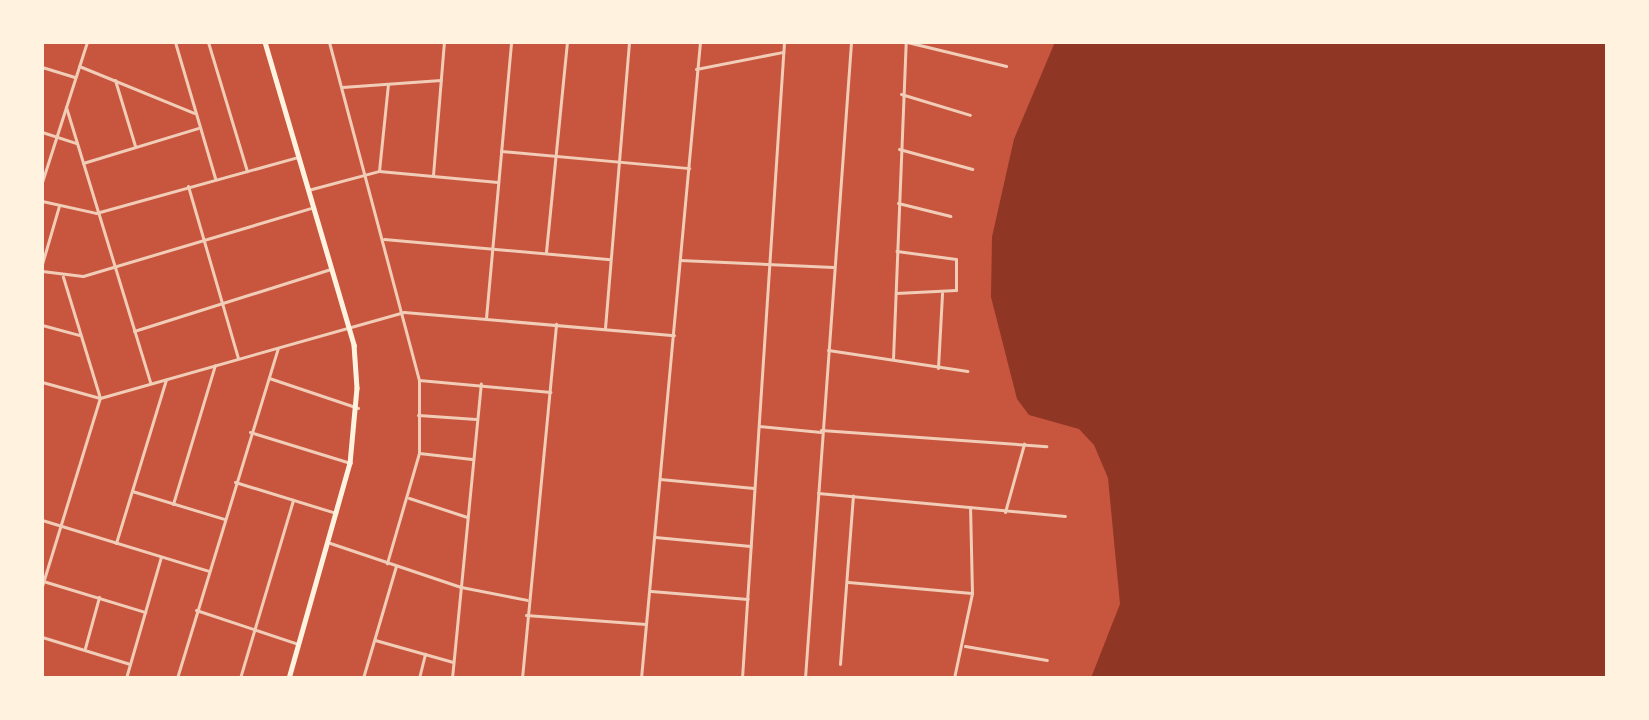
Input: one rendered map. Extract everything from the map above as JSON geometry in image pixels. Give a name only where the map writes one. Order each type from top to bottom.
[{"type":"main road","points":[[265,42],[348,326],[358,408],[350,463],[330,543],[289,678]]},
{"type":"street","points":[[42,182],[87,42]]},
{"type":"street","points":[[175,42],[214,178]]},
{"type":"street","points":[[208,42],[247,171]]},
{"type":"street","points":[[329,42],[404,312],[419,380],[419,453],[409,498],[387,563]]},
{"type":"street","points":[[433,176],[444,42]]},
{"type":"street","points":[[486,318],[511,42]]},
{"type":"street","points":[[546,252],[567,42]]},
{"type":"street","points":[[605,328],[617,162],[629,42]]},
{"type":"street","points":[[641,678],[700,42]]},
{"type":"street","points":[[742,678],[759,426],[767,263],[785,42]]},
{"type":"street","points":[[805,678],[821,431],[851,42]]},
{"type":"street","points":[[893,359],[901,94],[907,42],[1006,66]]},
{"type":"street","points":[[696,69],[783,52]]},
{"type":"street","points":[[79,66],[194,113]]},
{"type":"street","points":[[42,67],[75,77]]},
{"type":"street","points":[[115,80],[135,146]]},
{"type":"street","points":[[342,87],[441,80]]},
{"type":"street","points":[[379,171],[388,84]]},
{"type":"street","points":[[901,94],[970,115]]},
{"type":"street","points":[[66,107],[96,213],[150,382]]},
{"type":"street","points":[[83,163],[198,128]]},
{"type":"street","points":[[42,132],[76,143]]},
{"type":"street","points":[[900,149],[972,169]]},
{"type":"street","points":[[501,151],[555,154],[689,168]]},
{"type":"street","points":[[42,201],[96,213],[214,178],[298,157]]},
{"type":"street","points":[[308,190],[379,171],[497,182]]},
{"type":"street","points":[[188,186],[224,302],[238,358]]},
{"type":"street","points":[[898,203],[950,216]]},
{"type":"street","points":[[42,264],[59,206]]},
{"type":"street","points":[[42,271],[63,277],[114,267],[314,207]]},
{"type":"street","points":[[384,239],[610,259]]},
{"type":"street","points":[[896,293],[956,292],[956,259],[897,251]]},
{"type":"street","points":[[680,260],[833,267]]},
{"type":"street","points":[[134,331],[333,269]]},
{"type":"street","points":[[63,277],[100,398],[43,576],[43,583],[99,597],[145,612]]},
{"type":"street","points":[[938,368],[942,293]]},
{"type":"street","points":[[42,382],[100,398],[404,312],[674,335]]},
{"type":"street","points":[[522,678],[527,600],[556,324]]},
{"type":"street","points":[[42,325],[80,335]]},
{"type":"street","points":[[177,678],[250,432],[278,348]]},
{"type":"street","points":[[828,350],[967,371]]},
{"type":"street","points":[[173,504],[214,365]]},
{"type":"street","points":[[116,543],[166,378]]},
{"type":"street","points":[[269,378],[358,408]]},
{"type":"street","points":[[419,380],[481,382],[550,392]]},
{"type":"street","points":[[452,678],[481,382]]},
{"type":"street","points":[[418,415],[476,419]]},
{"type":"street","points":[[759,426],[1046,446]]},
{"type":"street","points":[[250,432],[350,463]]},
{"type":"street","points":[[1005,512],[1024,444]]},
{"type":"street","points":[[419,453],[472,459]]},
{"type":"street","points":[[660,479],[755,488]]},
{"type":"street","points":[[235,482],[336,513]]},
{"type":"street","points":[[132,491],[224,519]]},
{"type":"street","points":[[818,493],[1065,516]]},
{"type":"street","points":[[840,664],[853,495]]},
{"type":"street","points":[[409,498],[467,517]]},
{"type":"street","points":[[240,678],[293,500]]},
{"type":"street","points":[[954,678],[964,646],[972,593],[970,507]]},
{"type":"street","points":[[42,520],[209,571]]},
{"type":"street","points":[[655,537],[751,546]]},
{"type":"street","points":[[330,543],[461,587],[527,600]]},
{"type":"street","points":[[126,678],[161,557]]},
{"type":"street","points":[[363,678],[396,566]]},
{"type":"street","points":[[848,582],[972,593]]},
{"type":"street","points":[[650,591],[748,599]]},
{"type":"street","points":[[85,648],[99,597]]},
{"type":"street","points":[[196,610],[298,644]]},
{"type":"street","points":[[526,615],[646,624]]},
{"type":"street","points":[[42,637],[85,648],[130,664]]},
{"type":"street","points":[[375,640],[453,662]]},
{"type":"street","points":[[964,646],[1047,660]]},
{"type":"street","points":[[418,678],[425,654]]},
{"type":"shaded area","points":[[1055,42],[1607,42],[1607,678],[1091,678],[1120,604],[1108,478],[1094,445],[1079,429],[1029,415],[1017,399],[991,297],[992,237],[1014,139]]}]
